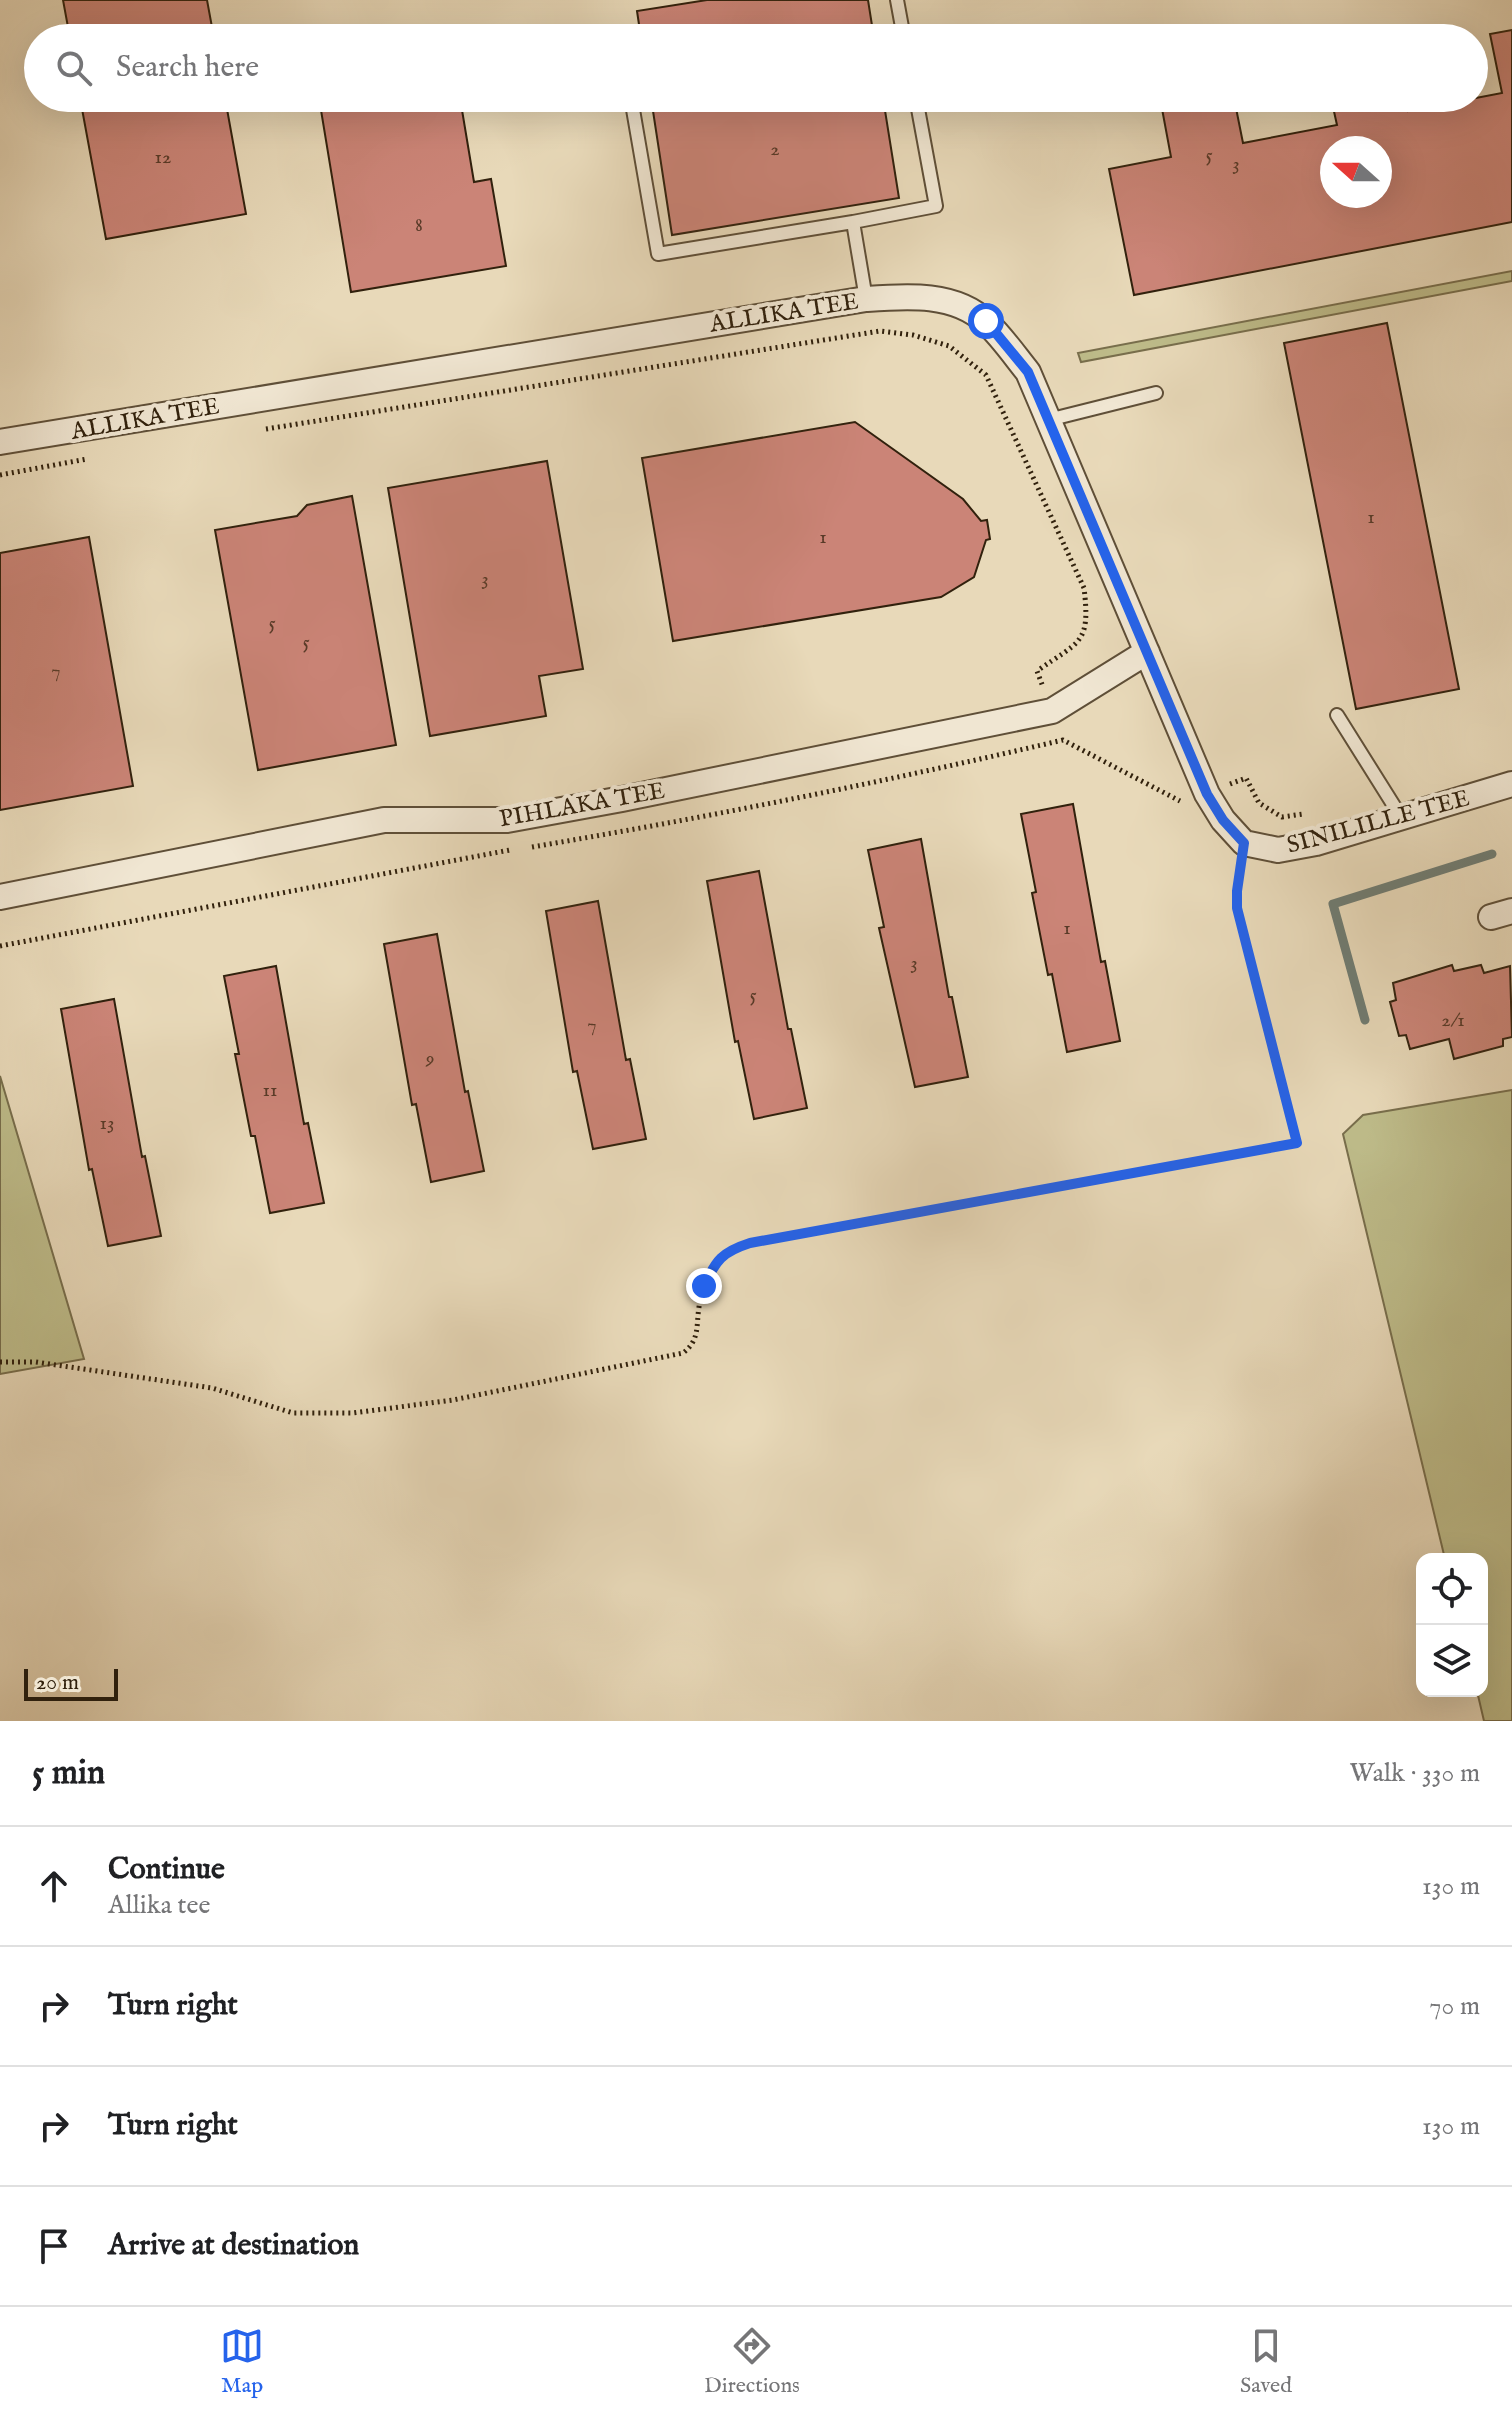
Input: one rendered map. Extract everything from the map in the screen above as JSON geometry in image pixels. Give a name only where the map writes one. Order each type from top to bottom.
[{"type":"street","name":"ALLIKA TEE","points":[[0,442],[866,299],[900,296],[933,298],[966,307],[986,321],[1028,372],[1207,794],[1223,820],[1244,843]]},
{"type":"street","name":"PIHLAKA TEE","points":[[0,897],[384,820],[507,820],[1052,711],[1147,652]]},
{"type":"street","name":"SINILILLE TEE","points":[[1244,843],[1278,850],[1316,843],[1512,784]]},
{"type":"lane","points":[[897,0],[901,24]]},
{"type":"lane","points":[[633,112],[658,254],[936,206],[919,112]]},
{"type":"lane","points":[[853,222],[866,299]]},
{"type":"lane","points":[[1048,420],[1156,393]]},
{"type":"lane","points":[[1337,715],[1401,817]]},
{"type":"path","points":[[259,430],[880,331],[913,335],[949,346],[986,375],[1084,588],[1087,618],[1083,636],[1077,645],[1037,671],[1063,740]]},
{"type":"path","points":[[0,475],[90,458]]},
{"type":"path","points":[[526,848],[967,763],[1063,740],[1183,803],[1246,778],[1259,803],[1282,817],[1307,814]]},
{"type":"path","points":[[0,1362],[36,1362],[212,1388],[293,1413],[353,1413],[453,1400],[683,1353],[697,1337],[704,1286],[715,1262],[732,1248],[1297,1143],[1237,908],[1244,843]]},
{"type":"path","points":[[0,946],[511,850]]},
{"type":"shaded area","points":[[1512,271],[1512,281],[1081,362],[1078,353]]},
{"type":"shaded area","points":[[0,1076],[84,1359],[0,1374]]},
{"type":"shaded area","points":[[1512,1090],[1512,1721],[1484,1721],[1478,1697],[1488,1697],[1488,1553],[1444,1553],[1343,1134],[1363,1115]]},
{"type":"building","points":[[63,0],[207,0],[211,24],[67,24]]},
{"type":"building","points":[[707,0],[868,0],[872,24],[639,24],[637,11]]},
{"type":"building","points":[[1512,30],[1512,222],[1134,295],[1109,169],[1171,157],[1163,112],[1237,112],[1243,143],[1337,125],[1334,112],[1488,112],[1488,96],[1502,93],[1490,34]]},
{"type":"building","points":[[83,112],[228,112],[246,214],[106,239]]},
{"type":"building","points":[[321,112],[462,112],[474,182],[491,179],[506,266],[351,292]]},
{"type":"building","points":[[653,112],[885,112],[899,198],[672,235]]},
{"type":"building","points":[[1387,323],[1459,689],[1356,709],[1284,343]]},
{"type":"building","points":[[855,422],[963,499],[981,521],[987,520],[990,539],[986,540],[974,577],[941,597],[673,641],[642,458]]},
{"type":"building","points":[[547,461],[583,669],[539,676],[546,716],[430,736],[388,488]]},
{"type":"building","points":[[352,496],[396,745],[258,770],[215,530],[297,516],[307,505]]},
{"type":"building","points":[[89,537],[133,786],[0,810],[0,553]]},
{"type":"building","points":[[1073,804],[1101,962],[1105,961],[1120,1041],[1067,1052],[1032,893],[1036,892],[1021,814]]},
{"type":"building","points":[[921,839],[949,997],[952,997],[968,1077],[915,1087],[879,928],[884,927],[868,850]]},
{"type":"building","points":[[759,871],[788,1029],[791,1029],[807,1108],[754,1119],[738,1041],[735,1042],[707,881]]},
{"type":"building","points":[[598,901],[626,1060],[630,1059],[646,1139],[593,1149],[577,1071],[573,1072],[546,911]]},
{"type":"building","points":[[437,934],[465,1092],[468,1091],[484,1171],[431,1182],[416,1104],[412,1105],[384,944]]},
{"type":"building","points":[[1452,965],[1454,971],[1481,965],[1484,973],[1510,966],[1512,1037],[1503,1039],[1503,1046],[1454,1059],[1449,1039],[1410,1049],[1406,1035],[1399,1036],[1390,1002],[1396,1000],[1393,983]]},
{"type":"building","points":[[276,966],[304,1124],[308,1123],[324,1203],[270,1213],[235,1054],[239,1054],[224,976]]},
{"type":"building","points":[[114,999],[142,1157],[145,1156],[161,1236],[108,1246],[92,1169],[89,1170],[61,1009]]},
{"type":"waterway","points":[[1365,1020],[1333,904],[1492,854]]},
{"type":"route","points":[[704,1286],[715,1262],[732,1248],[750,1243],[1297,1143],[1237,908],[1244,843],[1223,820],[1207,794],[1028,372],[986,321]]}]
